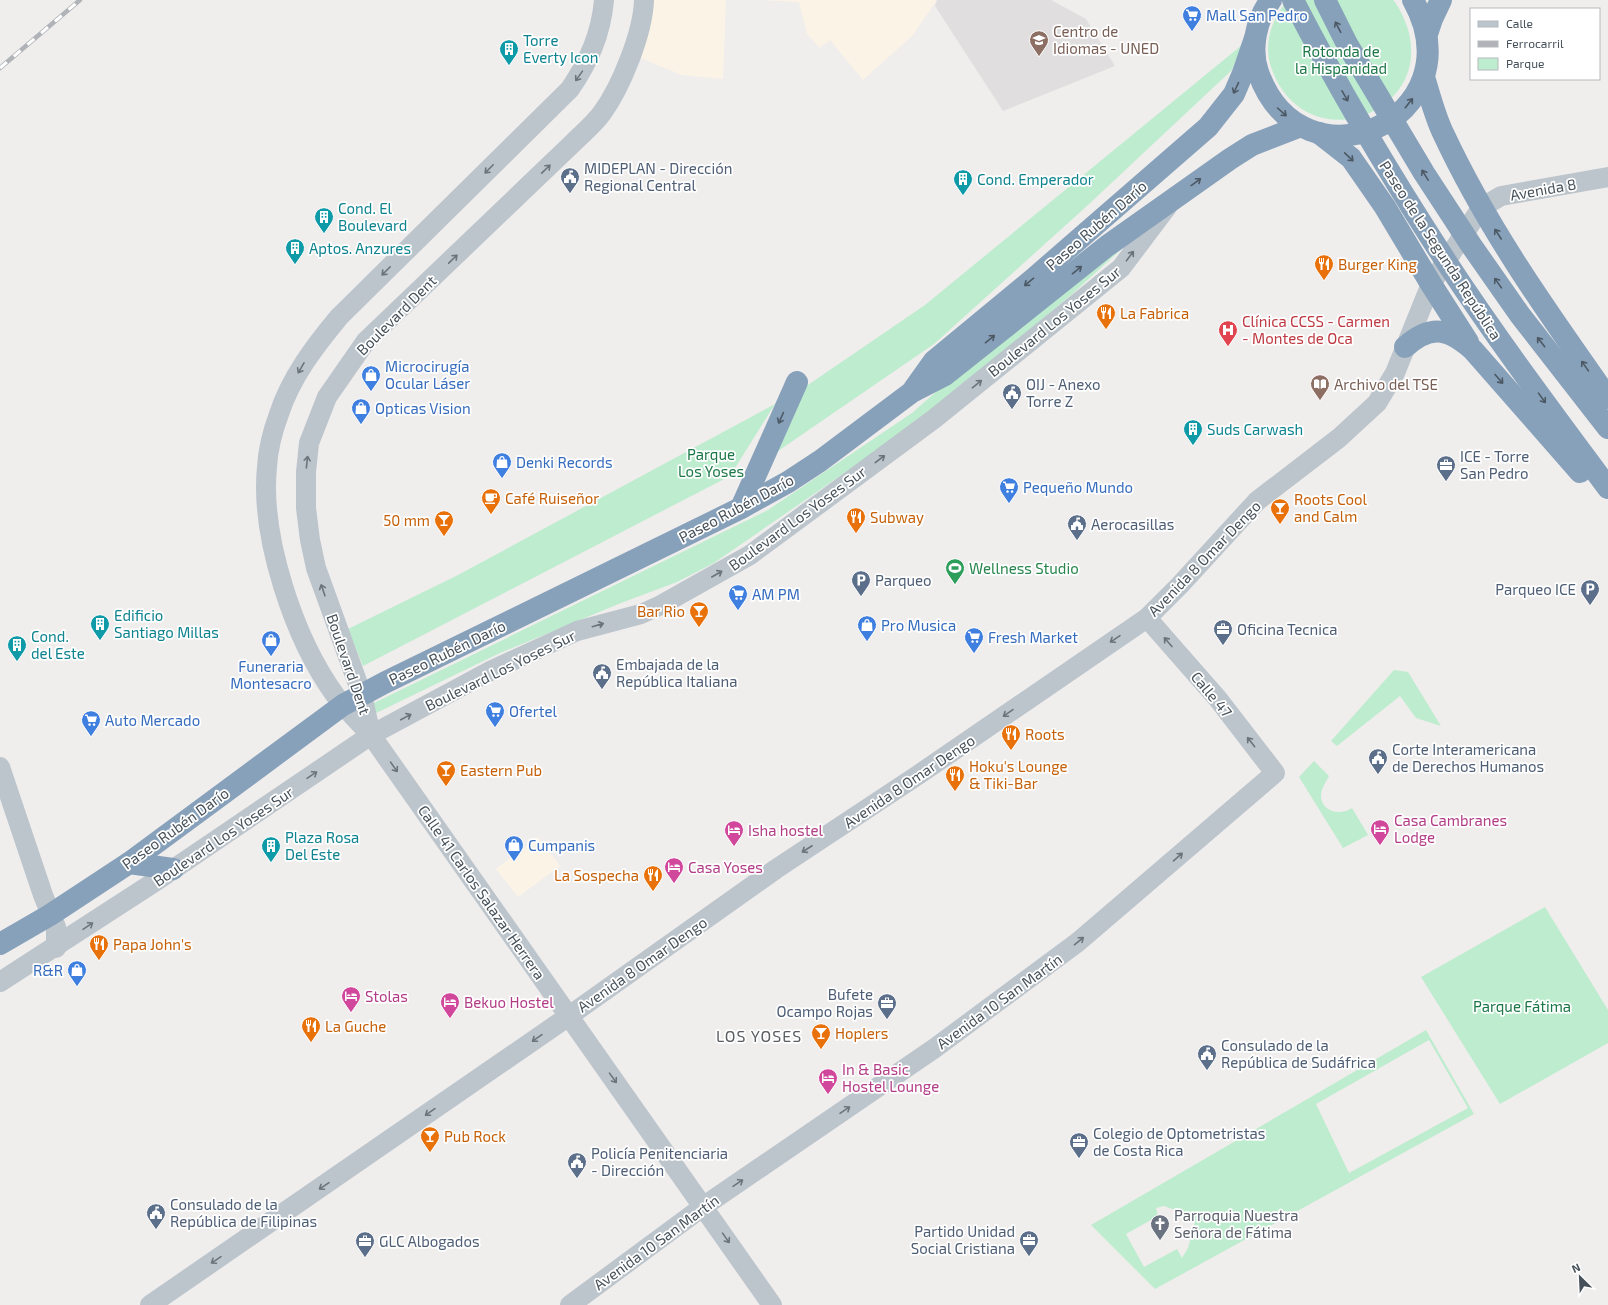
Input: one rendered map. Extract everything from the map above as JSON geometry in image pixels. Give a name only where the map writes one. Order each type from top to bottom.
[{"type":"highway","name":"Paseo de la Segunda República","points":[[1293,0],[1324,60],[1396,183],[1450,267],[1494,332],[1608,488]]},
{"type":"highway","name":"Paseo de la Segunda República","points":[[1325,0],[1347,44],[1424,173],[1520,315],[1608,428]]},
{"type":"highway","points":[[1310,130],[1337,136],[1356,135],[1379,127],[1390,121],[1404,109],[1416,94],[1424,77],[1429,49],[1422,16],[1413,0]]},
{"type":"highway","points":[[1427,34],[1441,0]]},
{"type":"highway","points":[[1267,2],[1255,38],[1256,65],[1264,90],[1280,111],[1351,158],[1385,207],[1473,350]]},
{"type":"highway","name":"Paseo Rubén Darío","points":[[912,392],[934,361],[1032,280],[1208,127],[1234,94],[1255,38]]},
{"type":"highway","points":[[1424,77],[1443,133],[1481,208],[1558,327],[1608,398]]},
{"type":"highway","name":"Paseo Rubén Darío","points":[[0,944],[129,863],[343,706],[362,695],[741,508],[788,482],[820,461],[912,392],[945,376],[1108,246],[1230,159],[1252,145],[1310,130]]},
{"type":"highway","points":[[1405,347],[1417,336],[1432,331],[1448,332],[1462,340],[1473,350],[1608,503]]},
{"type":"highway","points":[[741,508],[796,382]]},
{"type":"highway","points":[[129,863],[174,869]]},
{"type":"street","name":"Boulevard Dent","points":[[371,735],[343,706],[334,694],[304,642],[280,578],[268,511],[266,467],[272,434],[279,412],[292,383],[312,350],[340,317],[570,89],[585,67],[597,42],[604,0]]},
{"type":"street","name":"Boulevard Dent","points":[[371,735],[362,695],[316,568],[310,540],[306,508],[306,472],[309,443],[327,396],[366,341],[574,142],[601,114],[619,84],[631,54],[644,10],[644,0]]},
{"type":"street","name":"Avenida 8","points":[[1481,208],[1501,196],[1608,177]]},
{"type":"street","name":"Boulevard Los Yoses Sur","points":[[0,982],[56,948],[371,735],[492,670],[577,631],[641,614],[661,605],[750,555],[934,419],[1121,268],[1173,199]]},
{"type":"street","name":"Avenida 8 Omar Dengo","points":[[150,1305],[569,1016],[776,869],[918,776],[1147,618],[1180,585],[1258,501],[1339,438],[1377,403],[1395,373],[1431,284],[1481,208]]},
{"type":"street","name":"Calle 47","points":[[1147,618],[1218,700],[1275,773]]},
{"type":"street","name":"Calle 41 Carlos Salazar Herrera","points":[[371,735],[704,1206],[772,1305]]},
{"type":"street","points":[[0,767],[50,914],[56,927],[56,948]]},
{"type":"street","name":"Avenida 10 San Martín","points":[[570,1305],[704,1206],[928,1052],[1078,942],[1275,773]]},
{"type":"shaded area","points":[[641,0],[726,0],[723,79],[682,75],[631,54]]},
{"type":"shaded area","points":[[764,0],[937,0],[912,36],[863,80],[830,40],[820,48],[807,34],[799,2]]},
{"type":"shaded area","name":"Centro de Idiomas - UNED","points":[[937,0],[1051,0],[1086,19],[1115,66],[1003,111],[935,6]]},
{"type":"shaded area","name":"Cumpanis","points":[[538,837],[560,866],[518,897],[496,869]]},
{"type":"green space","name":"Rotonda de la Hispanidad","points":[[1288,0],[1393,0],[1410,38],[1409,70],[1394,95],[1371,112],[1343,119],[1315,115],[1289,99],[1271,67],[1268,49],[1270,31],[1273,23],[1282,7]]},
{"type":"green space","name":"Parque Los Yoses","points":[[1242,45],[1232,70],[1088,205],[934,344],[765,460],[805,387],[925,305]]},
{"type":"green space","points":[[1149,224],[1071,295],[921,420],[714,563],[677,582],[621,603],[500,653],[372,715],[372,704],[768,510],[912,413],[1002,334]]},
{"type":"green space","name":"Parque Los Yoses","points":[[775,404],[730,476],[363,666],[348,629],[458,575]]},
{"type":"green space","points":[[1394,670],[1408,672],[1441,726],[1416,718],[1400,696],[1337,746],[1331,741]]},
{"type":"green space","points":[[1314,761],[1329,776],[1321,794],[1324,805],[1332,811],[1337,812],[1342,812],[1352,808],[1368,835],[1343,848],[1299,777]]},
{"type":"green space","name":"Parque Fátima","points":[[1545,907],[1608,1010],[1608,1043],[1500,1104],[1421,977]]},
{"type":"green space","points":[[1426,1030],[1474,1114],[1155,1289],[1091,1225]],"holes":[[[1429,1040],[1468,1108],[1349,1173],[1316,1104]],[[1164,1206],[1189,1215],[1195,1222],[1188,1248],[1182,1258],[1177,1249],[1144,1267],[1126,1234],[1158,1216],[1156,1208]]]},
{"type":"railway","points":[[0,68],[80,0]]},
{"type":"place","name":"Mall San Pedro","points":[[1192,32]]},
{"type":"place","name":"Centro de Idiomas - UNED","points":[[1039,57]]},
{"type":"place","name":"Torre Everty Icon","points":[[509,66]]},
{"type":"place","name":"MIDEPLAN - Dirección Regional Central","points":[[570,194]]},
{"type":"place","name":"Cond. Emperador","points":[[963,196]]},
{"type":"place","name":"Cond. El Boulevard","points":[[324,234]]},
{"type":"place","name":"Aptos. Anzures","points":[[295,265]]},
{"type":"place","name":"Burger King","points":[[1324,281]]},
{"type":"place","name":"La Fabrica","points":[[1106,330]]},
{"type":"place","name":"Clínica CCSS - Carmen - Montes de Oca","points":[[1228,347]]},
{"type":"place","name":"Microcirugía Ocular Láser","points":[[371,392]]},
{"type":"place","name":"Archivo del TSE","points":[[1320,401]]},
{"type":"place","name":"OIJ - Anexo Torre Z","points":[[1012,410]]},
{"type":"place","name":"Opticas Vision","points":[[361,425]]},
{"type":"place","name":"Suds Carwash","points":[[1193,446]]},
{"type":"place","name":"Denki Records","points":[[502,479]]},
{"type":"place","name":"ICE - Torre San Pedro","points":[[1446,482]]},
{"type":"place","name":"Pequeño Mundo","points":[[1009,504]]},
{"type":"place","name":"Café Ruiseñor","points":[[491,515]]},
{"type":"place","name":"Roots Cool and Calm","points":[[1280,525]]},
{"type":"place","name":"Subway","points":[[856,534]]},
{"type":"place","name":"50 mm","points":[[444,537]]},
{"type":"place","name":"Aerocasillas","points":[[1077,541]]},
{"type":"place","name":"Wellness Studio","points":[[955,585]]},
{"type":"place","name":"Parqueo","points":[[861,597]]},
{"type":"place","name":"Parqueo ICE","points":[[1590,606]]},
{"type":"place","name":"AM PM","points":[[738,611]]},
{"type":"place","name":"Bar Rio","points":[[699,628]]},
{"type":"place","name":"Edificio Santiago Millas","points":[[100,641]]},
{"type":"place","name":"Pro Musica","points":[[867,642]]},
{"type":"place","name":"Oficina Tecnica","points":[[1223,646]]},
{"type":"place","name":"Fresh Market","points":[[974,654]]},
{"type":"place","name":"Funeraria Montesacro","points":[[271,657]]},
{"type":"place","name":"Cond. del Este","points":[[17,662]]},
{"type":"place","name":"Embajada de la República Italiana","points":[[602,690]]},
{"type":"place","name":"Ofertel","points":[[495,728]]},
{"type":"place","name":"Auto Mercado","points":[[91,737]]},
{"type":"place","name":"Roots","points":[[1011,751]]},
{"type":"place","name":"Corte Interamericana de Derechos Humanos","points":[[1378,775]]},
{"type":"place","name":"Eastern Pub","points":[[446,787]]},
{"type":"place","name":"Hoku's Lounge & Tiki-Bar","points":[[955,792]]},
{"type":"place","name":"Casa Cambranes Lodge","points":[[1380,846]]},
{"type":"place","name":"Isha hostel","points":[[734,847]]},
{"type":"place","name":"Cumpanis","points":[[514,862]]},
{"type":"place","name":"Plaza Rosa Del Este","points":[[271,863]]},
{"type":"place","name":"Casa Yoses","points":[[674,884]]},
{"type":"place","name":"La Sospecha","points":[[653,892]]},
{"type":"place","name":"Papa John's","points":[[99,961]]},
{"type":"place","name":"R&R","points":[[77,987]]},
{"type":"place","name":"Stolas","points":[[351,1013]]},
{"type":"place","name":"Bekuo Hostel","points":[[450,1019]]},
{"type":"place","name":"Bufete Ocampo Rojas","points":[[887,1020]]},
{"type":"place","name":"La Guche","points":[[311,1043]]},
{"type":"place","name":"Hoplers","points":[[821,1050]]},
{"type":"place","name":"Consulado de la República de Sudáfrica","points":[[1207,1071]]},
{"type":"place","name":"In & Basic Hostel Lounge","points":[[828,1095]]},
{"type":"place","name":"Pub Rock","points":[[430,1153]]},
{"type":"place","name":"Colegio de Optometristas de Costa Rica","points":[[1079,1159]]},
{"type":"place","name":"Policía Penitenciaria - Dirección","points":[[577,1179]]},
{"type":"place","name":"Consulado de la República de Filipinas","points":[[156,1230]]},
{"type":"place","name":"Parroquia Nuestra Señora de Fátima","points":[[1160,1241]]},
{"type":"place","name":"Partido Unidad Social Cristiana","points":[[1029,1257]]},
{"type":"place","name":"GLC Albogados","points":[[365,1258]]},
{"type":"district","name":"LOS YOSES","points":[[759,1035]]}]
